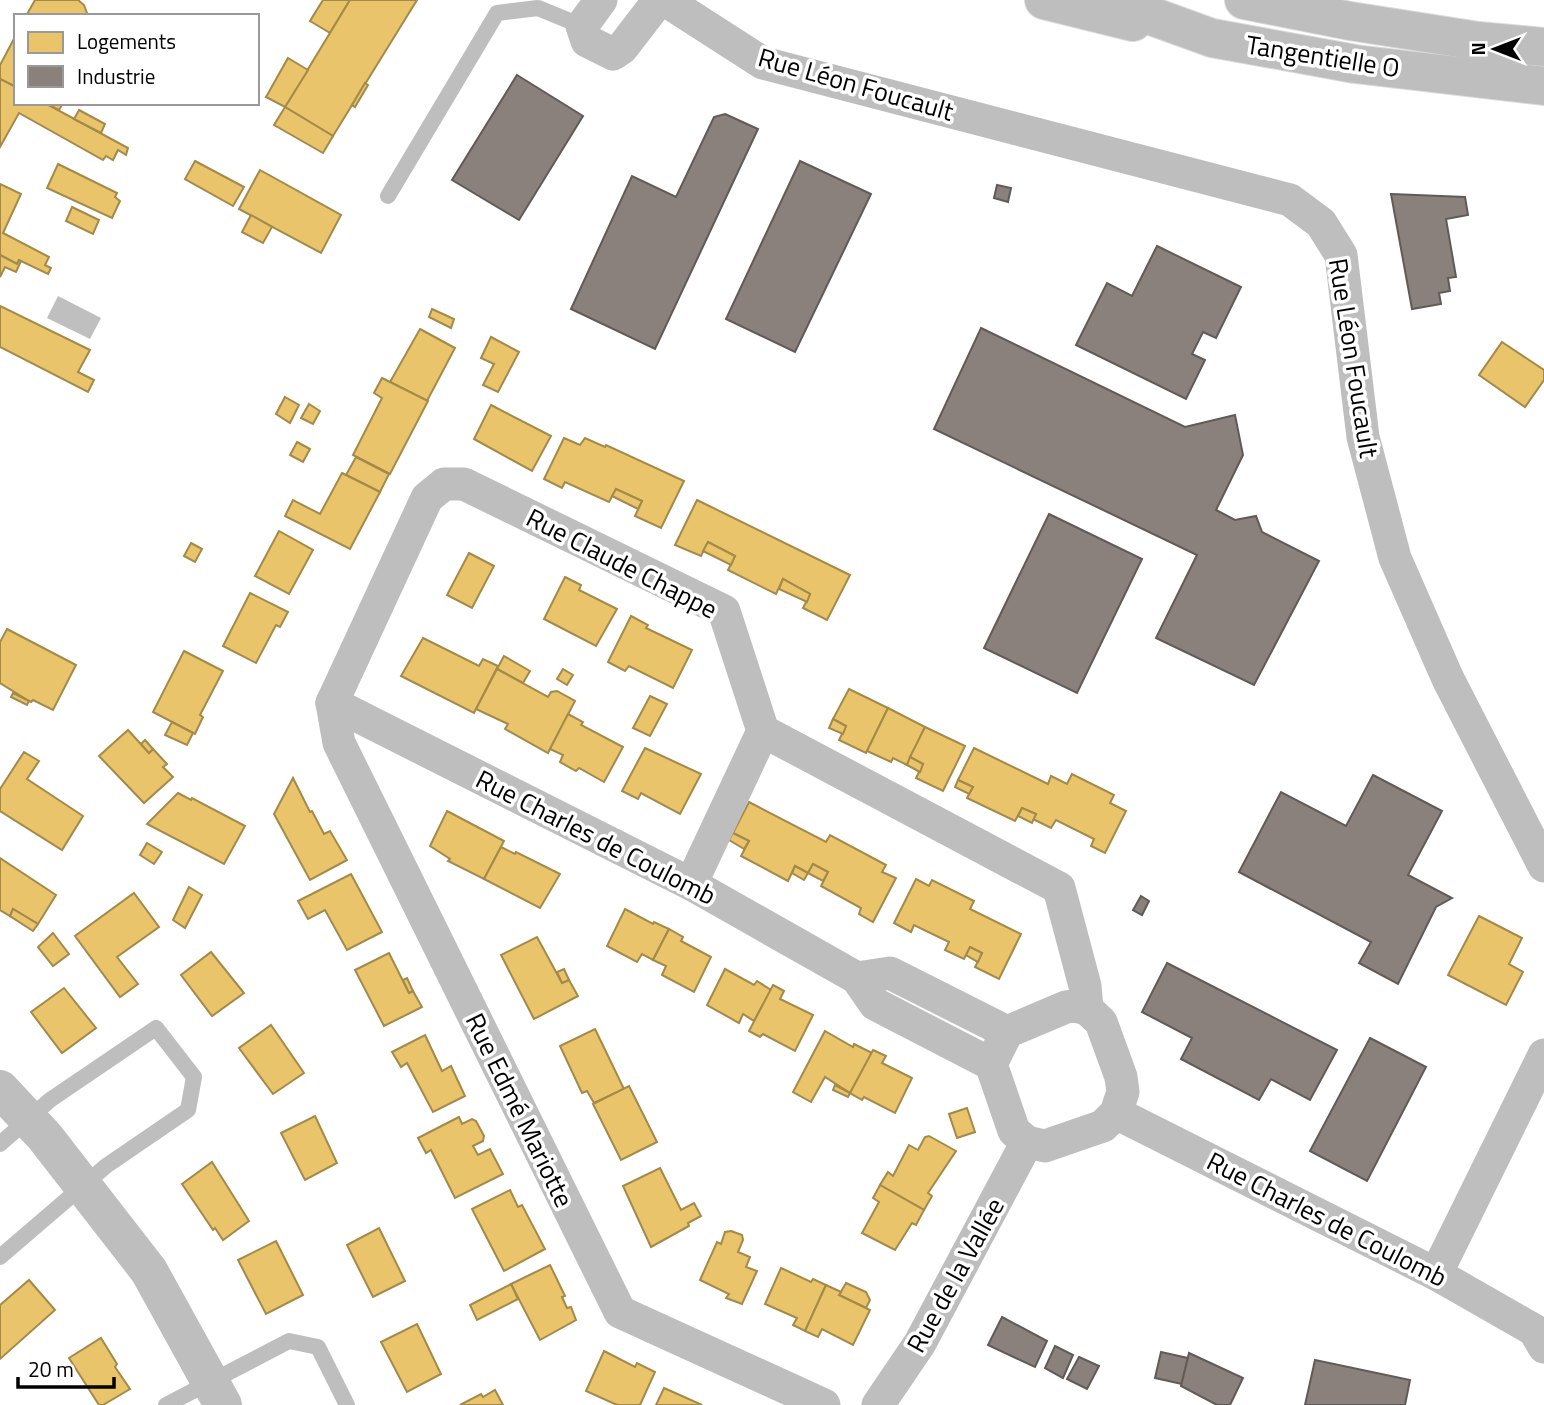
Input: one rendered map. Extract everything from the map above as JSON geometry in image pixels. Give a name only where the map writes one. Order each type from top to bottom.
[{"type":"main road","points":[[1044,0],[1087,12],[1212,38]]},
{"type":"main road","name":"Tangentielle O","points":[[1107,0],[1212,38],[1354,64],[1544,86]]},
{"type":"main road","name":"Tangentielle O","points":[[1244,0],[1350,21],[1478,41],[1544,47]]},
{"type":"main road","points":[[0,1089],[29,1118],[149,1271],[217,1393]]},
{"type":"street","points":[[601,0],[582,26],[587,41],[613,54],[622,48],[659,0]]},
{"type":"street","name":"Rue Léon Foucault","points":[[666,0],[763,63],[1290,200],[1321,223],[1341,255],[1363,437],[1395,558],[1448,679],[1544,866]]},
{"type":"street","name":"Rue Claude Chappe","points":[[332,703],[427,498],[444,484],[464,484],[724,611],[763,731]]},
{"type":"street","name":"Rue Charles de Coulomb","points":[[332,703],[691,884],[857,978],[876,1004],[990,1064]]},
{"type":"street","name":"Rue Edmé Mariotte","points":[[332,703],[339,743],[620,1312],[824,1405]]},
{"type":"street","points":[[691,884],[763,731],[1059,888],[1085,986],[1087,1009]]},
{"type":"street","points":[[857,978],[890,973],[1007,1032]]},
{"type":"street","points":[[1066,1007],[1087,1009],[1101,1022],[1121,1077],[1123,1092],[1116,1113],[1112,1120],[1103,1126],[1045,1146],[1027,1142],[1014,1131],[990,1064],[1007,1032],[1066,1007]]},
{"type":"street","points":[[1436,1274],[1544,1055]]},
{"type":"street","name":"Rue Charles de Coulomb","points":[[1116,1113],[1436,1274],[1541,1335]]},
{"type":"street","name":"Rue de la Vallée","points":[[878,1405],[920,1343],[1027,1142]]},
{"type":"lane","points":[[388,196],[497,13],[538,8],[582,26]]},
{"type":"lane","points":[[0,1144],[50,1100],[156,1028],[194,1077],[188,1110],[106,1166],[0,1257]]},
{"type":"lane","points":[[166,1405],[217,1393],[289,1341],[318,1347],[347,1405]]},
{"type":"shaded area","points":[[58,296],[101,318],[90,339],[47,318]]},
{"type":"building: Logements","points":[[35,0],[78,0],[87,13],[86,14],[27,14]]},
{"type":"building: Logements","points":[[323,0],[350,0],[330,33],[310,21]]},
{"type":"building: Logements","points":[[350,0],[417,0],[333,136],[285,107]]},
{"type":"building: Logements","points":[[14,39],[14,86],[0,79],[0,65]]},
{"type":"building: Logements","points":[[288,58],[308,70],[285,107],[266,97]]},
{"type":"building: Logements","points":[[0,79],[14,86],[14,105],[49,105],[128,148],[126,155],[118,150],[113,160],[106,156],[103,160],[19,113],[0,147]]},
{"type":"building: Logements","points":[[365,83],[368,85],[355,107],[352,105]]},
{"type":"building: Logements","points":[[49,105],[62,105],[59,110]]},
{"type":"building: Logements","points":[[285,107],[333,136],[323,153],[274,125]]},
{"type":"building: Logements","points":[[79,110],[105,124],[101,133],[74,119]]},
{"type":"building: Logements","points":[[195,161],[244,187],[233,206],[185,179]]},
{"type":"building: Logements","points":[[58,164],[117,193],[115,197],[120,201],[112,218],[47,188]]},
{"type":"building: Logements","points":[[260,170],[341,215],[321,253],[239,209]]},
{"type":"building: Logements","points":[[0,184],[21,194],[3,233],[49,257],[45,265],[51,268],[48,274],[19,260],[17,264],[0,255]]},
{"type":"building: Logements","points":[[72,207],[99,220],[93,234],[66,221]]},
{"type":"building: Logements","points":[[251,215],[272,227],[263,243],[242,232]]},
{"type":"building: Logements","points":[[0,255],[17,264],[21,261],[16,272],[5,267],[0,277]]},
{"type":"building: Logements","points":[[0,306],[90,350],[78,372],[94,380],[88,392],[0,347]]},
{"type":"building: Logements","points":[[432,309],[454,319],[451,328],[429,317]]},
{"type":"building: Logements","points":[[420,329],[455,348],[427,401],[390,382]]},
{"type":"building: Logements","points":[[491,337],[519,352],[498,392],[483,385],[494,364],[481,358]]},
{"type":"building: Logements","points":[[1502,342],[1544,370],[1544,380],[1525,407],[1479,375]]},
{"type":"building: Logements","points":[[382,378],[428,401],[390,474],[353,455],[382,398],[374,393]]},
{"type":"building: Logements","points":[[285,397],[299,405],[290,423],[276,414]]},
{"type":"building: Logements","points":[[309,404],[320,411],[313,424],[301,418]]},
{"type":"building: Logements","points":[[491,405],[551,436],[532,471],[474,439]]},
{"type":"building: Logements","points":[[564,438],[580,445],[585,438],[605,447],[606,445],[684,481],[661,528],[635,516],[642,501],[616,489],[609,502],[565,482],[562,488],[544,479]]},
{"type":"building: Logements","points":[[297,442],[310,449],[303,462],[290,455]]},
{"type":"building: Logements","points":[[356,457],[389,474],[380,492],[346,475]]},
{"type":"building: Logements","points":[[342,473],[380,492],[350,549],[285,516],[293,500],[320,514]]},
{"type":"building: Logements","points":[[616,489],[642,501],[638,509],[612,496]]},
{"type":"building: Logements","points":[[697,500],[850,575],[827,620],[803,608],[810,594],[783,579],[776,594],[728,570],[735,556],[708,542],[701,556],[675,545]]},
{"type":"building: Logements","points":[[279,531],[313,550],[289,594],[255,576]]},
{"type":"building: Logements","points":[[708,542],[735,556],[731,565],[703,551]]},
{"type":"building: Logements","points":[[191,543],[202,549],[195,562],[184,556]]},
{"type":"building: Logements","points":[[469,553],[494,566],[472,608],[447,595]]},
{"type":"building: Logements","points":[[565,577],[581,585],[579,590],[617,609],[596,646],[544,619]]},
{"type":"building: Logements","points":[[783,579],[810,594],[807,602],[779,589]]},
{"type":"building: Logements","points":[[250,593],[288,612],[280,627],[276,625],[256,663],[223,646]]},
{"type":"building: Logements","points":[[631,616],[648,625],[646,628],[692,650],[673,688],[629,666],[625,671],[608,662]]},
{"type":"building: Logements","points":[[7,629],[76,665],[53,710],[33,700],[29,701],[0,683],[0,642]]},
{"type":"building: Logements","points":[[423,638],[479,666],[483,659],[498,666],[474,713],[401,676]]},
{"type":"building: Logements","points":[[184,651],[223,671],[200,715],[203,717],[195,734],[153,712]]},
{"type":"building: Logements","points":[[504,656],[530,671],[523,683],[497,669]]},
{"type":"building: Logements","points":[[497,669],[548,697],[551,692],[557,691],[575,701],[548,753],[505,729],[508,724],[476,709]]},
{"type":"building: Logements","points":[[563,669],[573,675],[567,685],[557,679]]},
{"type":"building: Logements","points":[[849,689],[888,708],[866,753],[839,740],[846,726],[833,719]]},
{"type":"building: Logements","points":[[13,693],[29,701],[27,705],[11,697]]},
{"type":"building: Logements","points":[[650,696],[667,704],[650,736],[633,728]]},
{"type":"building: Logements","points":[[888,708],[925,727],[907,765],[893,758],[891,762],[867,751]]},
{"type":"building: Logements","points":[[568,714],[583,722],[581,725],[623,747],[604,782],[579,768],[576,771],[560,762],[563,755],[550,749]]},
{"type":"building: Logements","points":[[833,719],[846,726],[843,734],[829,728]]},
{"type":"building: Logements","points":[[172,722],[193,733],[187,745],[165,735]]},
{"type":"building: Logements","points":[[925,727],[965,746],[943,791],[916,778],[923,764],[910,757]]},
{"type":"building: Logements","points":[[128,730],[149,753],[153,749],[167,764],[163,767],[173,777],[144,803],[99,756]]},
{"type":"building: Logements","points":[[145,740],[153,749],[149,753],[141,744]]},
{"type":"building: Logements","points":[[645,748],[701,774],[680,814],[641,793],[638,799],[622,791]]},
{"type":"building: Logements","points":[[974,748],[1048,784],[1051,776],[1067,784],[1072,774],[1114,795],[1110,803],[1126,811],[1105,853],[1091,846],[1094,839],[1056,820],[1051,828],[1033,819],[1036,814],[1022,808],[1015,821],[967,798],[973,787],[958,780]]},
{"type":"building: Logements","points":[[24,752],[39,761],[27,779],[83,816],[62,850],[0,811],[0,789]]},
{"type":"building: Logements","points":[[910,757],[923,764],[920,772],[907,765]]},
{"type":"building: Logements","points":[[293,778],[324,834],[330,831],[347,860],[310,880],[274,814]]},
{"type":"building: Logements","points":[[958,780],[973,787],[969,794],[955,787]]},
{"type":"building: Logements","points":[[178,793],[245,826],[224,864],[147,824]]},
{"type":"building: Logements","points":[[749,802],[826,842],[830,835],[886,865],[882,872],[896,878],[873,922],[859,914],[861,908],[821,886],[828,872],[813,864],[808,873],[795,866],[788,881],[741,856],[749,841],[733,833]]},
{"type":"building: Logements","points":[[1022,808],[1036,814],[1032,823],[1018,816]]},
{"type":"building: Logements","points":[[447,811],[504,841],[484,879],[448,861],[450,859],[430,846]]},
{"type":"building: Logements","points":[[733,833],[749,841],[744,849],[729,840]]},
{"type":"building: Logements","points":[[147,843],[162,852],[154,864],[140,855]]},
{"type":"building: Logements","points":[[501,847],[560,874],[540,908],[484,879]]},
{"type":"building: Logements","points":[[0,858],[56,895],[38,924],[13,909],[10,916],[0,910]]},
{"type":"building: Logements","points":[[813,864],[828,872],[823,881],[808,873]]},
{"type":"building: Logements","points":[[795,866],[808,873],[804,880],[792,873]]},
{"type":"building: Logements","points":[[351,874],[382,932],[347,950],[325,910],[308,919],[298,901]]},
{"type":"building: Logements","points":[[916,879],[929,886],[932,880],[974,901],[970,909],[1021,934],[999,979],[975,967],[982,953],[970,947],[964,959],[945,950],[949,942],[914,925],[911,932],[894,923]]},
{"type":"building: Logements","points":[[189,887],[202,895],[185,928],[173,920]]},
{"type":"building: Logements","points":[[134,893],[159,927],[117,957],[138,984],[120,997],[75,936]]},
{"type":"building: Logements","points":[[13,909],[38,924],[33,931],[10,916]]},
{"type":"building: Logements","points":[[625,909],[669,929],[653,960],[642,954],[637,962],[607,946]]},
{"type":"building: Logements","points":[[1479,916],[1522,938],[1509,964],[1523,972],[1506,1005],[1448,975]]},
{"type":"building: Logements","points":[[669,929],[683,937],[681,941],[711,957],[694,992],[662,975],[666,966],[653,960]]},
{"type":"building: Logements","points":[[53,933],[69,954],[53,966],[38,947]]},
{"type":"building: Logements","points":[[537,937],[562,983],[569,980],[578,996],[534,1019],[501,955]]},
{"type":"building: Logements","points":[[970,947],[982,953],[978,962],[966,955]]},
{"type":"building: Logements","points":[[211,952],[244,993],[212,1016],[181,975]]},
{"type":"building: Logements","points":[[389,953],[409,993],[413,991],[422,1007],[384,1026],[355,970]]},
{"type":"building: Logements","points":[[564,969],[569,980],[562,983],[557,972]]},
{"type":"building: Logements","points":[[725,969],[754,985],[757,981],[771,990],[754,1021],[743,1014],[739,1023],[707,1005]]},
{"type":"building: Logements","points":[[407,978],[413,991],[409,993],[403,980]]},
{"type":"building: Logements","points":[[773,985],[784,991],[780,999],[813,1015],[795,1051],[763,1034],[760,1037],[749,1031]]},
{"type":"building: Logements","points":[[64,988],[96,1028],[62,1053],[31,1012]]},
{"type":"building: Logements","points":[[271,1025],[304,1073],[273,1094],[239,1048]]},
{"type":"building: Logements","points":[[595,1029],[624,1089],[594,1103],[587,1091],[582,1093],[560,1046]]},
{"type":"building: Logements","points":[[825,1031],[853,1047],[854,1044],[872,1053],[850,1093],[825,1077],[811,1102],[793,1092]]},
{"type":"building: Logements","points":[[425,1035],[442,1071],[451,1066],[465,1096],[433,1112],[407,1063],[401,1067],[392,1052]]},
{"type":"building: Logements","points":[[873,1050],[886,1056],[882,1063],[912,1078],[895,1113],[850,1093]]},
{"type":"building: Logements","points":[[835,1085],[850,1093],[848,1097],[833,1090]]},
{"type":"building: Logements","points":[[629,1086],[657,1142],[621,1160],[593,1104]]},
{"type":"building: Logements","points":[[967,1108],[975,1132],[957,1138],[949,1114]]},
{"type":"building: Logements","points":[[315,1116],[337,1163],[305,1180],[281,1133]]},
{"type":"building: Logements","points":[[459,1117],[462,1124],[472,1119],[476,1121],[484,1136],[483,1141],[473,1146],[478,1155],[490,1149],[503,1174],[455,1198],[431,1150],[426,1153],[418,1138]]},
{"type":"building: Logements","points":[[929,1136],[956,1151],[928,1193],[932,1196],[924,1210],[880,1185],[888,1172],[893,1176],[909,1145],[918,1150],[925,1137]]},
{"type":"building: Logements","points":[[212,1162],[249,1221],[223,1240],[215,1228],[213,1230],[182,1184]]},
{"type":"building: Logements","points":[[660,1168],[681,1210],[694,1203],[701,1216],[688,1223],[689,1226],[651,1247],[623,1186]]},
{"type":"building: Logements","points":[[880,1185],[924,1210],[916,1225],[912,1223],[895,1250],[862,1233],[879,1202],[873,1198]]},
{"type":"building: Logements","points":[[510,1190],[518,1207],[522,1205],[545,1249],[504,1271],[472,1209]]},
{"type":"building: Logements","points":[[379,1228],[405,1281],[373,1297],[347,1245]]},
{"type":"building: Logements","points":[[725,1232],[742,1235],[743,1240],[738,1252],[750,1257],[746,1267],[757,1271],[742,1304],[726,1298],[729,1294],[700,1280],[717,1242],[721,1244]]},
{"type":"building: Logements","points":[[276,1241],[303,1295],[266,1314],[238,1260]]},
{"type":"building: Logements","points":[[550,1265],[565,1296],[562,1297],[567,1308],[571,1307],[576,1320],[540,1340],[511,1284]]},
{"type":"building: Logements","points":[[781,1268],[811,1282],[813,1279],[826,1285],[805,1331],[793,1325],[797,1318],[765,1304]]},
{"type":"building: Logements","points":[[29,1280],[55,1310],[0,1359],[0,1305]]},
{"type":"building: Logements","points":[[846,1283],[866,1292],[870,1300],[866,1308],[839,1295]]},
{"type":"building: Logements","points":[[511,1284],[518,1299],[477,1320],[470,1305]]},
{"type":"building: Logements","points":[[826,1285],[841,1292],[839,1295],[870,1310],[853,1345],[822,1329],[818,1337],[805,1331]]},
{"type":"building: Logements","points":[[417,1324],[441,1374],[407,1392],[381,1342]]},
{"type":"building: Logements","points":[[101,1338],[117,1364],[115,1367],[130,1389],[99,1405],[69,1358]]},
{"type":"building: Logements","points":[[604,1351],[635,1367],[637,1363],[655,1372],[640,1405],[617,1405],[586,1391]]},
{"type":"building: Logements","points":[[664,1388],[682,1396],[702,1405],[656,1405]]},
{"type":"building: Logements","points":[[495,1390],[503,1405],[460,1405],[481,1394],[483,1397]]},
{"type":"building: Industrie","points":[[517,75],[583,116],[519,220],[452,180]]},
{"type":"building: Industrie","points":[[725,114],[758,129],[655,349],[571,309],[632,176],[676,197],[714,117]]},
{"type":"building: Industrie","points":[[800,161],[871,194],[795,352],[726,319]]},
{"type":"building: Industrie","points":[[997,185],[1011,188],[1008,202],[994,198]]},
{"type":"building: Industrie","points":[[1391,194],[1465,197],[1468,215],[1446,219],[1456,277],[1448,278],[1450,291],[1439,293],[1441,304],[1412,309]]},
{"type":"building: Industrie","points":[[1157,246],[1241,287],[1216,338],[1203,332],[1192,354],[1205,360],[1186,399],[1076,345],[1107,283],[1132,296]]},
{"type":"building: Industrie","points":[[981,328],[1185,427],[1235,415],[1243,455],[1216,510],[1235,520],[1256,516],[1262,532],[1319,561],[1254,685],[1156,638],[1197,555],[934,429]]},
{"type":"building: Industrie","points":[[1049,514],[1142,559],[1077,693],[984,648]]},
{"type":"building: Industrie","points":[[1373,775],[1442,811],[1408,875],[1452,898],[1436,907],[1398,984],[1359,963],[1371,942],[1239,872],[1281,792],[1346,826]]},
{"type":"building: Industrie","points":[[1141,896],[1149,901],[1142,915],[1133,910]]},
{"type":"building: Industrie","points":[[1167,963],[1337,1050],[1310,1100],[1271,1079],[1259,1100],[1181,1059],[1192,1038],[1142,1012]]},
{"type":"building: Industrie","points":[[1370,1038],[1426,1067],[1367,1181],[1310,1151]]},
{"type":"building: Industrie","points":[[1002,1317],[1047,1341],[1035,1367],[988,1345]]},
{"type":"building: Industrie","points":[[1055,1346],[1073,1355],[1063,1378],[1045,1368]]},
{"type":"building: Industrie","points":[[1161,1352],[1188,1358],[1182,1384],[1155,1378]]},
{"type":"building: Industrie","points":[[1189,1353],[1243,1378],[1230,1405],[1217,1405],[1181,1386]]},
{"type":"building: Industrie","points":[[1079,1357],[1099,1366],[1087,1389],[1067,1379]]},
{"type":"building: Industrie","points":[[1315,1360],[1410,1380],[1405,1405],[1305,1405]]}]
